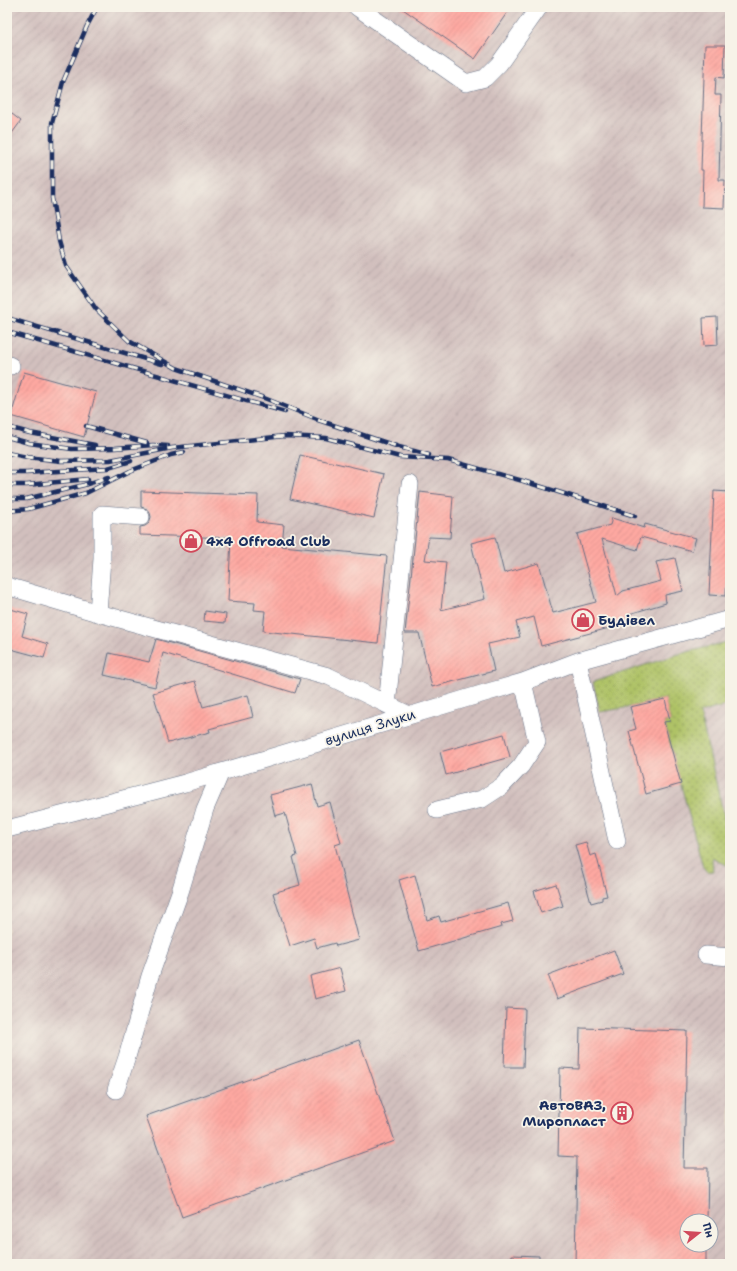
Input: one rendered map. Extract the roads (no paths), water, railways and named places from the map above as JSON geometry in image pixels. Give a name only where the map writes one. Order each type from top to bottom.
[{"type":"street","points":[[357,7],[466,83],[485,78],[499,64],[538,7]]},
{"type":"street","points":[[387,705],[410,484]]},
{"type":"street","points":[[98,613],[102,559],[102,514],[141,517]]},
{"type":"street","points":[[7,586],[98,613],[328,676],[409,715]]},
{"type":"street","name":"вулиця Злуки","points":[[7,829],[185,783],[523,682],[578,661],[730,619]]},
{"type":"street","points":[[578,661],[617,841]]},
{"type":"street","points":[[438,810],[482,799],[502,786],[521,766],[537,742],[523,682]]},
{"type":"street","points":[[116,1090],[150,976],[180,892],[204,809],[221,772]]},
{"type":"street","points":[[706,955],[730,957]]},
{"type":"railway","points":[[97,7],[87,26],[63,82],[52,123],[52,198],[59,241],[66,266],[96,309],[129,341],[176,368],[264,398],[322,421]]},
{"type":"railway","points":[[7,318],[162,364]]},
{"type":"railway","points":[[7,332],[285,412]]},
{"type":"railway","points":[[318,420],[399,447],[429,455]]},
{"type":"railway","points":[[86,426],[147,443]]},
{"type":"railway","points":[[7,427],[30,433],[95,445]]},
{"type":"railway","points":[[7,453],[61,461],[110,460],[172,448],[285,436],[326,438],[400,457],[448,460],[523,481],[635,516]]},
{"type":"railway","points":[[7,437],[29,443],[72,449],[153,445],[168,446]]},
{"type":"railway","points":[[7,511],[28,509],[86,493],[130,471],[171,455],[184,452]]},
{"type":"railway","points":[[7,473],[108,468],[131,461]]},
{"type":"railway","points":[[7,499],[26,499],[84,485],[109,477]]},
{"type":"railway","points":[[7,485],[27,485],[88,479]]},
{"type":"place","name":"4x4 Offroad Club","points":[[191,541]]},
{"type":"place","name":"Будівел","points":[[583,620]]},
{"type":"place","name":"АвтоВАЗ, Миропласт","points":[[622,1113]]}]
